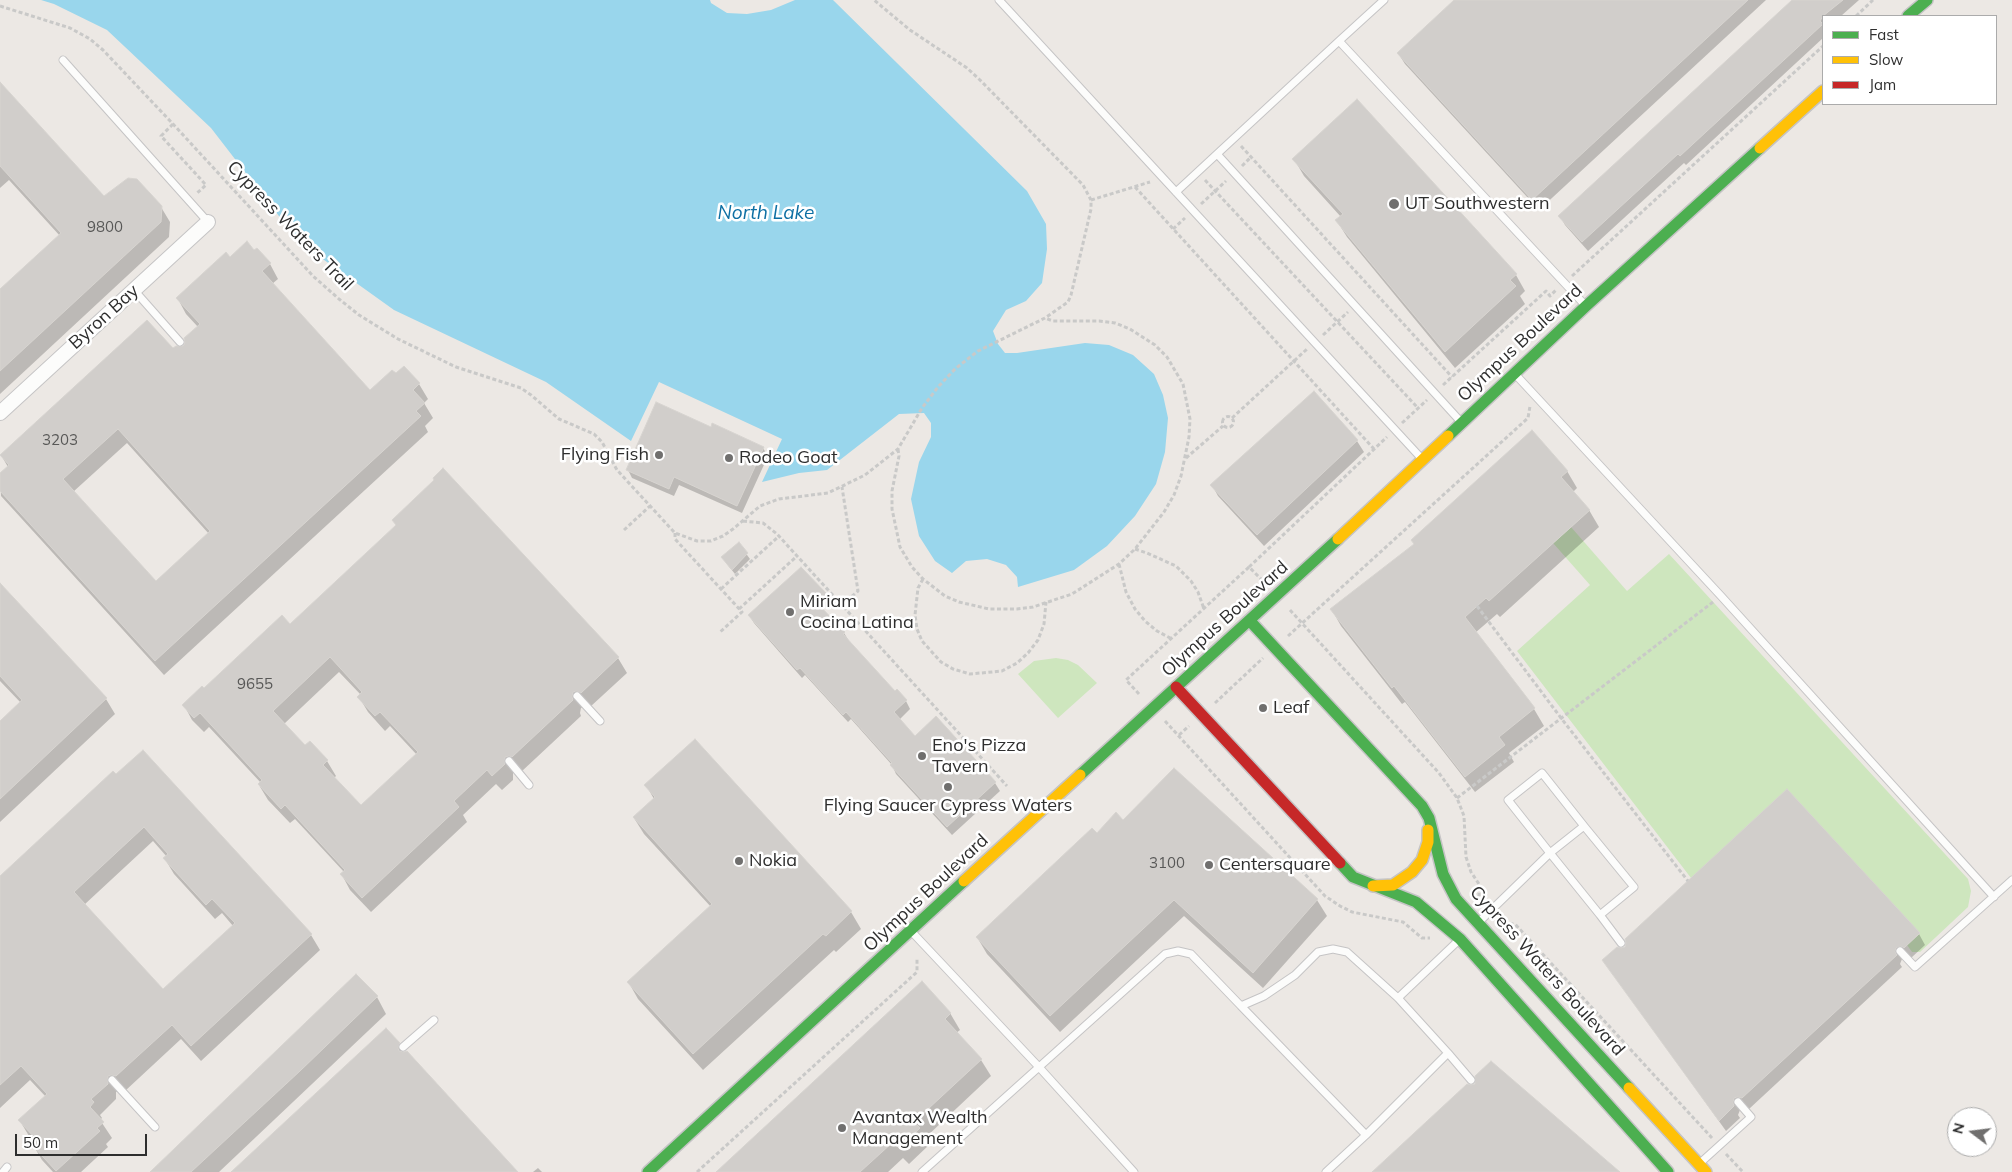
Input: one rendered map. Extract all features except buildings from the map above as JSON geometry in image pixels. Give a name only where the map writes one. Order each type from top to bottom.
[{"type":"street","points":[[1909,15],[1927,0]]},
{"type":"street","name":"Olympus Boulevard","points":[[648,1172],[910,930],[1176,687],[1250,622],[1586,306],[1822,92]]},
{"type":"street","name":"Byron Bay","points":[[0,413],[208,222]]},
{"type":"street","name":"Cypress Waters Boulevard","points":[[1250,622],[1422,806],[1429,818],[1443,874],[1456,899],[1479,922],[1699,1169]]},
{"type":"street","points":[[1176,687],[1353,877],[1416,902],[1460,939],[1668,1172]]},
{"type":"street","points":[[1372,886],[1394,885],[1412,872],[1422,860],[1428,842],[1429,818]]},
{"type":"street","points":[[1460,939],[1479,922]]},
{"type":"lane","points":[[999,0],[1422,459]]},
{"type":"lane","points":[[1176,192],[1384,0]]},
{"type":"lane","points":[[1339,41],[1586,306]]},
{"type":"lane","points":[[62,60],[208,222]]},
{"type":"lane","points":[[1217,154],[1462,422]]},
{"type":"lane","points":[[134,290],[180,342]]},
{"type":"lane","points":[[1515,374],[1994,897]]},
{"type":"lane","points":[[578,696],[600,721]]},
{"type":"lane","points":[[508,761],[529,785]]},
{"type":"lane","points":[[1600,915],[1634,888],[1542,773],[1508,800],[1621,943]]},
{"type":"lane","points":[[1479,922],[1550,853],[1584,826]]},
{"type":"lane","points":[[1900,952],[1915,967],[2012,880]]},
{"type":"lane","points":[[910,930],[1038,1066],[1134,1172]]},
{"type":"lane","points":[[1398,998],[1460,939]]},
{"type":"lane","points":[[1241,1006],[1264,996],[1295,975],[1318,952],[1333,949],[1346,952],[1398,998],[1472,1080]]},
{"type":"lane","points":[[922,1172],[1038,1066],[1109,1006],[1152,963],[1165,954],[1178,950],[1191,954],[1366,1135]]},
{"type":"lane","points":[[403,1047],[434,1020]]},
{"type":"lane","points":[[1326,1172],[1448,1053]]},
{"type":"lane","points":[[112,1080],[155,1127]]},
{"type":"lane","points":[[1699,1169],[1719,1146],[1751,1117],[1738,1102]]},
{"type":"path","points":[[874,0],[910,30],[967,68],[1083,185],[1091,200],[1152,181],[1160,175]]},
{"type":"path","points":[[1857,15],[1873,0]]},
{"type":"path","name":"Cypress Waters Trail","points":[[0,6],[70,28],[90,39],[104,50],[174,124],[313,276],[358,315],[424,353],[456,367],[521,388],[559,419],[594,434],[602,442],[617,470],[675,533],[697,541],[711,540],[723,536],[760,506],[779,499],[828,493],[866,475],[898,449],[938,387],[955,369],[978,351],[1045,318],[1068,302],[1091,209],[1091,200]]},
{"type":"path","points":[[1140,694],[1126,680],[1546,291],[1550,296],[1822,47]]},
{"type":"path","points":[[174,124],[161,136],[206,185],[189,200]]},
{"type":"path","points":[[1234,139],[1452,377]]},
{"type":"path","points":[[1173,229],[1251,157]]},
{"type":"path","points":[[1198,172],[1418,408]]},
{"type":"path","points":[[1135,187],[1374,450]]},
{"type":"path","points":[[1232,418],[1372,290]]},
{"type":"path","points":[[898,449],[899,456],[892,491],[895,530],[900,548],[912,567],[923,579],[946,596],[975,607],[1017,609],[1072,594],[1119,564],[1135,549],[1164,512],[1174,495],[1186,459],[1189,437],[1188,402],[1176,370],[1167,358],[1155,345],[1130,329],[1115,323],[1084,320],[1049,321],[1045,318]]},
{"type":"path","points":[[1179,735],[1528,418],[1530,406]]},
{"type":"path","points":[[1223,426],[1224,417],[1232,418]]},
{"type":"path","points":[[1223,426],[1228,428],[1232,426],[1234,422],[1232,418]]},
{"type":"path","points":[[1186,459],[1223,426]]},
{"type":"path","points":[[842,487],[858,591],[842,605]]},
{"type":"path","points":[[624,530],[650,506]]},
{"type":"path","points":[[743,521],[763,523],[779,536],[1007,786]]},
{"type":"path","points":[[675,533],[675,540],[742,612],[719,633]]},
{"type":"path","points":[[721,589],[779,536]]},
{"type":"path","points":[[1135,549],[1176,566],[1191,581],[1198,592],[1204,609]]},
{"type":"path","points":[[739,609],[797,556]]},
{"type":"path","points":[[1119,564],[1126,592],[1135,609],[1157,631],[1172,639]]},
{"type":"path","points":[[1249,567],[1262,580]]},
{"type":"path","points":[[923,579],[917,593],[915,614],[917,629],[922,641],[941,662],[953,669],[970,674],[1002,671],[1017,663],[1028,653],[1038,640],[1044,624],[1046,602]]},
{"type":"path","points":[[1457,798],[1720,596]]},
{"type":"path","points":[[1477,606],[1561,718],[1688,881]]},
{"type":"path","points":[[1290,609],[1439,773],[1457,798],[1464,816],[1466,857],[1471,872],[1478,884],[1479,900]]},
{"type":"path","points":[[1165,720],[1325,896],[1352,912],[1403,922],[1422,938],[1436,938]]},
{"type":"path","points":[[1500,922],[1515,924],[1743,1172]]},
{"type":"path","points":[[697,1172],[917,972],[917,958]]},
{"type":"green space","points":[[1571,527],[1627,591],[1669,554],[1968,879],[1971,891],[1968,907],[1920,952],[1912,952],[1907,945],[1920,933],[1691,878],[1517,651],[1590,585],[1553,543]]},
{"type":"green space","points":[[1056,658],[1068,660],[1078,665],[1097,683],[1058,718],[1018,674],[1034,661]]},
{"type":"water","name":"North Lake","points":[[41,0],[710,0],[711,3],[727,13],[747,14],[771,10],[795,0],[833,0],[1027,191],[1046,224],[1047,249],[1042,283],[1026,301],[1006,310],[993,331],[998,344],[1005,353],[1085,343],[1109,345],[1133,355],[1154,374],[1163,395],[1168,418],[1165,452],[1156,484],[1135,516],[1107,546],[1074,570],[1018,587],[1017,577],[1006,565],[987,559],[966,561],[952,573],[935,561],[919,536],[911,499],[919,462],[931,437],[931,423],[924,413],[899,414],[827,470],[799,473],[762,482],[782,439],[659,382],[631,441],[546,382],[394,310],[299,242],[211,128],[107,30],[54,4]]},
{"type":"traffic: fast","points":[[1909,15],[1927,0]]},
{"type":"traffic: fast","points":[[1448,436],[1586,306],[1760,148]]},
{"type":"traffic: fast","points":[[1080,775],[1338,539]]},
{"type":"traffic: fast","points":[[1250,621],[1422,806],[1429,818],[1443,874],[1456,899],[1629,1088]]},
{"type":"traffic: fast","points":[[1340,863],[1353,877],[1416,902],[1460,939],[1668,1172]]},
{"type":"traffic: fast","points":[[648,1172],[964,881]]},
{"type":"traffic: slow","points":[[1760,148],[1822,92]]},
{"type":"traffic: slow","points":[[1338,539],[1448,436]]},
{"type":"traffic: slow","points":[[964,881],[1080,775]]},
{"type":"traffic: slow","points":[[1373,886],[1393,885],[1412,872],[1422,860],[1428,842],[1428,830]]},
{"type":"traffic: slow","points":[[1629,1088],[1706,1172]]},
{"type":"traffic: jam","points":[[1176,687],[1340,863]]},
{"type":"place","name":"UT Southwestern","points":[[1394,204]]},
{"type":"place","name":"Flying Fish","points":[[659,455]]},
{"type":"place","name":"Rodeo Goat","points":[[729,458]]},
{"type":"place","name":"Miriam Cocina Latina","points":[[790,612]]},
{"type":"place","name":"Leaf","points":[[1263,708]]},
{"type":"place","name":"Eno's Pizza Tavern","points":[[922,756]]},
{"type":"place","name":"Flying Saucer Cypress Waters","points":[[948,787]]},
{"type":"place","name":"Nokia","points":[[739,861]]},
{"type":"place","name":"Centersquare","points":[[1209,865]]},
{"type":"place","name":"Avantax Wealth Management","points":[[842,1128]]}]
